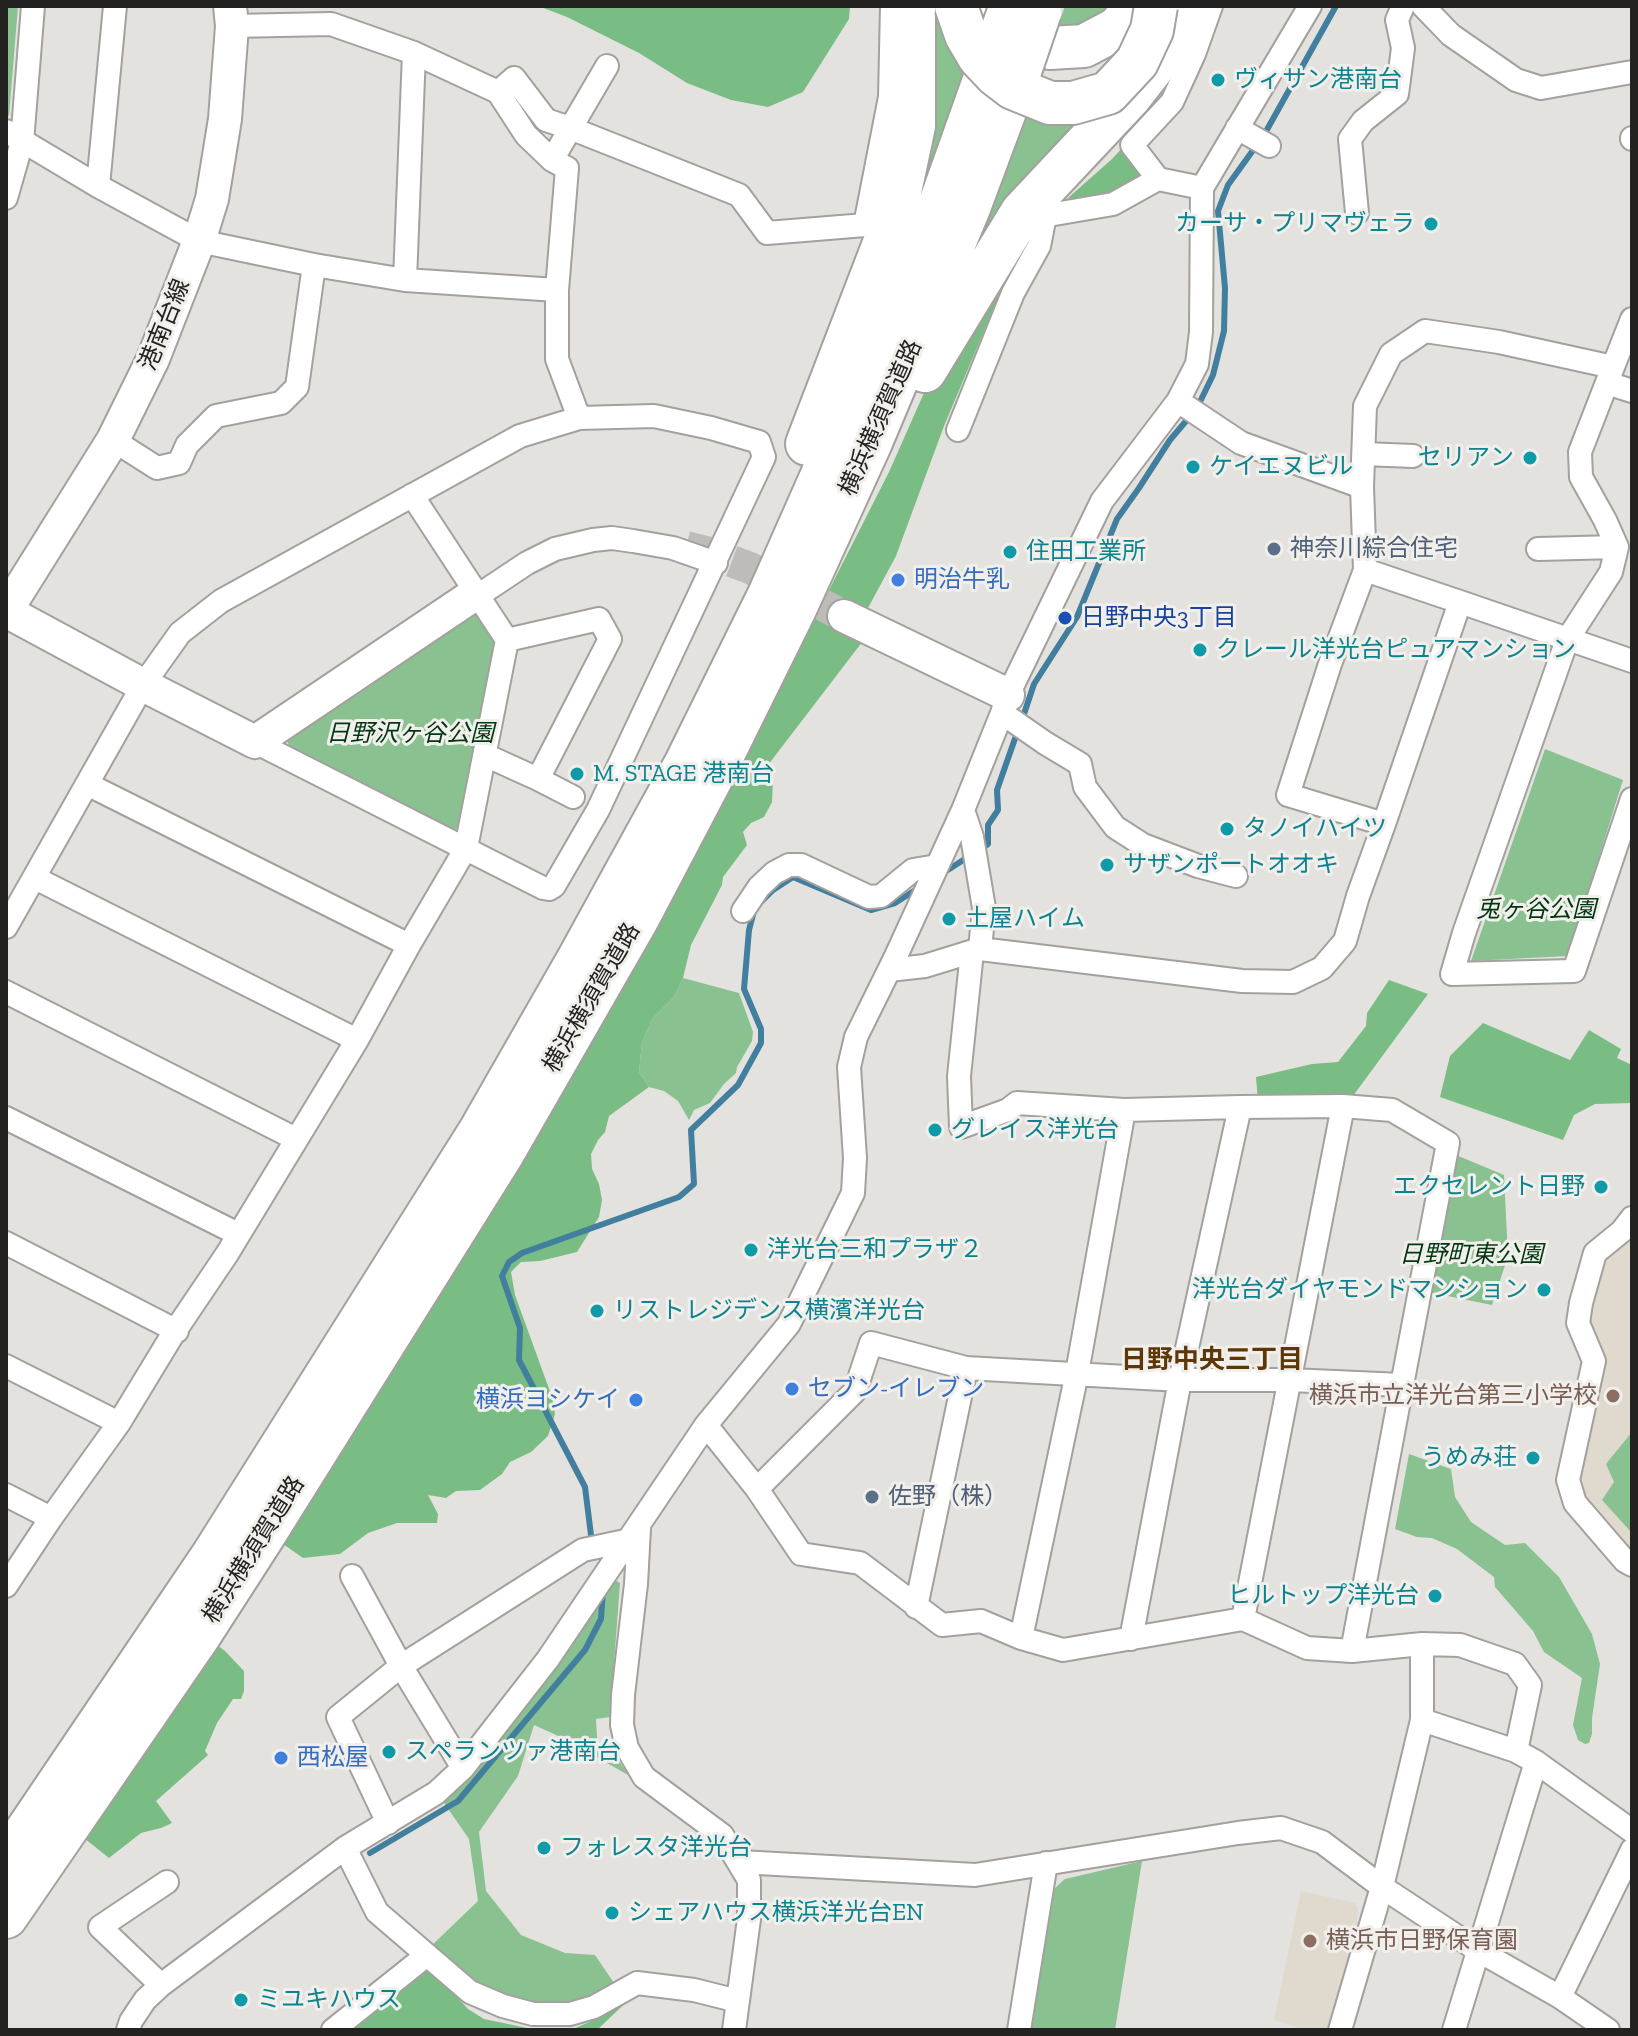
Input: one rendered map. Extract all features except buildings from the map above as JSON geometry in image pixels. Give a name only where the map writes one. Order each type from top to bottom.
[{"type":"highway","points":[[698,771],[895,215],[914,126],[914,6]]},
{"type":"highway","points":[[956,6],[966,35],[979,57],[996,75],[1032,97],[1050,103],[1073,103],[1108,93],[1137,62],[1152,30],[1156,6]]},
{"type":"highway","points":[[984,6],[1011,29],[1050,48],[1084,46],[1118,28],[1136,6]]},
{"type":"highway","points":[[698,771],[779,681],[928,365],[1022,212],[1129,98],[1169,47],[1182,6]]},
{"type":"highway","name":"横浜横須賀道路","points":[[6,1917],[201,1633],[503,1153],[638,918],[769,595],[941,201],[1031,8]]},
{"type":"highway","name":"横浜横須賀道路","points":[[6,1861],[213,1555],[472,1145],[579,958],[698,771]]},
{"type":"street","points":[[6,198],[33,6]]},
{"type":"street","points":[[98,186],[115,6]]},
{"type":"street","points":[[498,92],[514,78],[546,120],[739,195],[767,233],[870,225],[890,97],[892,6]]},
{"type":"street","points":[[1207,204],[1158,179],[1132,145],[1172,102],[1211,6]]},
{"type":"street","points":[[128,2030],[145,2000],[161,1985],[345,1848],[436,1793],[463,1768],[548,1659],[706,1425],[789,1324],[853,1193],[855,1158],[849,1067],[856,1037],[922,900],[1102,501],[1181,403],[1197,364],[1207,204],[1310,6]]},
{"type":"street","points":[[1357,213],[1350,139],[1363,121],[1397,94],[1403,48],[1397,20],[1403,6]]},
{"type":"street","points":[[1423,6],[1451,35],[1516,80],[1541,88],[1632,72]]},
{"type":"street","points":[[231,16],[331,24],[414,53],[498,92],[526,135],[552,160],[567,168],[557,290],[557,359],[579,418]]},
{"type":"street","name":"港南台線","points":[[6,611],[113,440],[153,359],[199,241],[212,199],[225,119],[231,16]]},
{"type":"street","points":[[405,280],[414,53]]},
{"type":"street","points":[[552,160],[607,66]]},
{"type":"street","points":[[1243,131],[1269,146]]},
{"type":"street","points":[[14,136],[199,241],[405,280],[557,290]]},
{"type":"street","points":[[958,430],[1013,293],[1039,246],[1041,217],[1113,204],[1158,179]]},
{"type":"street","points":[[113,440],[157,468],[179,463],[187,445],[216,416],[281,403],[297,387],[314,265]]},
{"type":"street","points":[[1621,552],[1581,477],[1580,452],[1632,319]]},
{"type":"street","points":[[1384,824],[1288,795],[1330,664],[1365,570],[1362,487],[1365,406],[1391,354],[1425,331],[1499,342],[1610,375],[1632,391]]},
{"type":"street","points":[[1181,403],[1241,443],[1362,487]]},
{"type":"street","points":[[6,611],[143,685],[549,889],[554,886],[598,810],[764,457],[759,442],[711,428],[654,416],[579,418],[520,436],[221,601],[180,633],[143,685],[6,927]]},
{"type":"street","points":[[1364,454],[1413,456]]},
{"type":"street","points":[[6,1586],[119,1423],[238,1234],[357,1040],[466,848],[507,640],[473,598],[412,495]]},
{"type":"street","points":[[255,742],[527,563],[555,549],[612,538],[660,546],[716,563]]},
{"type":"street","points":[[1538,549],[1621,552]]},
{"type":"street","points":[[1621,552],[1567,640],[1452,974],[1574,971],[1632,799]]},
{"type":"street","points":[[1365,570],[1632,661]]},
{"type":"street","points":[[889,970],[925,966],[976,950],[1242,981],[1293,982],[1322,968],[1345,941],[1460,602]]},
{"type":"street","points":[[844,616],[1006,708],[1031,733],[1080,764],[1085,787],[1115,827],[1143,845],[1198,866],[1236,876]]},
{"type":"street","points":[[507,640],[599,619],[610,639],[538,779]]},
{"type":"street","points":[[485,755],[573,797]]},
{"type":"street","points":[[87,784],[409,945]]},
{"type":"street","points":[[963,810],[973,839],[984,908],[959,1076],[961,1127],[1008,1110],[1017,1103],[1124,1110],[1343,1106],[1392,1110],[1448,1143],[1352,1651]]},
{"type":"street","points":[[743,911],[759,887],[774,873],[789,865],[801,865],[869,897],[881,896],[913,870],[937,866]]},
{"type":"street","points":[[35,878],[357,1040]]},
{"type":"street","points":[[6,992],[296,1139]]},
{"type":"street","points":[[1243,1619],[1343,1106]]},
{"type":"street","points":[[1131,1639],[1180,1380],[1240,1107]]},
{"type":"street","points":[[1021,1638],[1077,1373],[1124,1110]]},
{"type":"street","points":[[6,1118],[238,1234]]},
{"type":"street","points":[[1632,1218],[1622,1231],[1595,1253],[1581,1303],[1578,1323],[1594,1361],[1568,1480],[1575,1503],[1625,1561],[1632,1565]]},
{"type":"street","points":[[6,1243],[177,1331]]},
{"type":"street","points":[[757,1489],[855,1391],[871,1343],[966,1368],[1180,1380],[1290,1380],[1402,1385]]},
{"type":"street","points":[[6,1366],[119,1423]]},
{"type":"street","points":[[916,1607],[966,1368]]},
{"type":"street","points":[[706,1425],[757,1489],[801,1554],[860,1563],[942,1625],[981,1621],[1021,1638],[1063,1650],[1243,1619],[1307,1648],[1352,1651],[1422,1644],[1460,1645],[1515,1664],[1530,1685],[1516,1751]]},
{"type":"street","points":[[6,1495],[51,1518]]},
{"type":"street","points":[[388,1823],[338,1717],[401,1666],[583,1550],[607,1545],[634,1534]]},
{"type":"street","points":[[634,1534],[636,1584],[622,1725],[627,1748],[644,1777],[722,1835],[749,1880],[749,1919],[734,2030]]},
{"type":"street","points":[[352,1576],[401,1666],[463,1768]]},
{"type":"street","points":[[1340,2030],[1382,1887],[1422,1720],[1422,1644]]},
{"type":"street","points":[[1422,1720],[1516,1751],[1632,1831]]},
{"type":"street","points":[[1454,2030],[1536,1762]]},
{"type":"street","points":[[740,1862],[975,1875],[1281,1828],[1322,1842],[1382,1887],[1479,1951],[1560,1997],[1608,2030]]},
{"type":"street","points":[[345,1848],[377,1912],[470,1992],[503,2006],[533,2014],[570,2014],[594,2007],[637,1983],[694,1990],[738,2001]]},
{"type":"street","points":[[1560,1997],[1632,1850]]},
{"type":"street","points":[[1019,2030],[1046,1863]]},
{"type":"street","points":[[161,1985],[100,1927],[167,1882]]},
{"type":"street","points":[[333,2030],[427,1955]]},
{"type":"shaded area","name":"横浜市立洋光台第三小学校","points":[[1632,1233],[1632,1556],[1578,1495],[1575,1476],[1585,1432],[1585,1322],[1605,1263]]},
{"type":"shaded area","points":[[1301,1891],[1355,1903],[1358,1908],[1353,1968],[1332,2030],[1305,2030],[1274,2020]]},
{"type":"green space","points":[[6,6],[18,6],[9,116],[6,114]]},
{"type":"green space","points":[[538,6],[850,6],[849,19],[803,92],[768,107],[731,100],[687,83],[639,53]]},
{"type":"green space","points":[[932,6],[946,6],[972,73],[922,200],[914,197]]},
{"type":"green space","points":[[1065,6],[1126,6],[1102,25],[1055,34]]},
{"type":"green space","points":[[1027,109],[1091,111],[1034,181],[982,235]]},
{"type":"green space","points":[[1125,145],[1147,176],[1099,200],[1072,205],[1068,198]]},
{"type":"green space","points":[[1024,241],[1027,245],[1025,253],[1000,293],[944,426],[896,556],[868,608],[854,603],[866,637],[768,765],[773,780],[772,802],[764,817],[751,823],[743,832],[747,845],[723,877],[722,885],[691,945],[683,978],[674,997],[653,1018],[642,1042],[639,1072],[649,1087],[609,1116],[605,1132],[591,1154],[592,1169],[602,1200],[599,1217],[577,1252],[521,1262],[511,1272],[515,1295],[552,1397],[555,1414],[548,1436],[531,1452],[510,1462],[502,1474],[480,1490],[456,1491],[446,1498],[428,1495],[438,1514],[437,1523],[397,1523],[368,1533],[340,1554],[303,1558],[266,1532],[797,653],[889,472],[931,377]]},
{"type":"green space","name":"日野沢ヶ谷公園","points":[[474,612],[495,642],[462,826],[453,830],[290,748],[286,738]]},
{"type":"green space","name":"兎ヶ谷公園","points":[[1545,749],[1623,780],[1568,956],[1471,961]]},
{"type":"green space","points":[[683,978],[739,993],[753,1032],[752,1041],[736,1073],[710,1103],[694,1110],[689,1120],[678,1101],[664,1091],[649,1087],[639,1072],[642,1042],[653,1018],[674,997]]},
{"type":"green space","points":[[1389,980],[1428,994],[1350,1100],[1258,1102],[1256,1077],[1312,1064],[1338,1062],[1366,1026],[1367,1013]]},
{"type":"green space","points":[[1483,1023],[1570,1060],[1589,1030],[1621,1049],[1617,1058],[1632,1065],[1632,1103],[1595,1104],[1574,1115],[1563,1140],[1440,1097],[1450,1056]]},
{"type":"green space","name":"日野町東公園","points":[[1456,1155],[1504,1175],[1508,1256],[1492,1305],[1428,1292]]},
{"type":"green space","points":[[1632,1432],[1632,1533],[1602,1500],[1614,1482],[1606,1464]]},
{"type":"green space","points":[[1409,1454],[1451,1469],[1455,1497],[1471,1522],[1505,1545],[1525,1543],[1559,1577],[1592,1634],[1600,1664],[1589,1743],[1578,1740],[1573,1725],[1582,1678],[1544,1652],[1533,1631],[1495,1587],[1494,1577],[1457,1549],[1432,1538],[1417,1537],[1395,1529]]},
{"type":"green space","points":[[612,1578],[620,1583],[610,1717],[596,1719],[598,1753],[615,1755],[628,1775],[534,1725],[518,1776],[479,1832],[486,1891],[521,1935],[565,1953],[595,1955],[616,1986],[568,2009],[484,1995],[428,1949],[478,1901],[469,1839],[442,1800],[572,1647],[594,1596]]},
{"type":"green space","points":[[201,1633],[225,1651],[244,1671],[241,1699],[233,1699],[217,1723],[205,1751],[208,1755],[156,1801],[172,1823],[141,1833],[109,1858],[69,1826]]},
{"type":"green space","points":[[1142,1861],[1115,2030],[1030,2030],[1055,1888],[1065,1879]]},
{"type":"green space","points":[[427,1965],[468,2009],[484,2019],[532,2029],[573,2029],[601,2017],[636,1993],[597,2030],[340,2030]]},
{"type":"waterway","points":[[1022,720],[1034,684],[1077,617],[1117,519],[1170,440],[1197,408],[1213,375],[1224,331],[1225,288],[1218,211],[1228,185],[1264,135],[1336,6]]},
{"type":"waterway","points":[[981,849],[988,844],[988,825],[998,810],[997,790],[1018,730]]},
{"type":"waterway","points":[[940,875],[971,855]]},
{"type":"waterway","points":[[761,902],[793,877],[871,910],[895,903],[917,889]]},
{"type":"waterway","points":[[592,1543],[585,1487],[519,1360],[520,1328],[502,1276],[509,1262],[522,1253],[679,1197],[694,1184],[691,1130],[738,1085],[761,1043],[761,1029],[744,989],[749,930],[754,911]]},
{"type":"waterway","points":[[370,1853],[458,1801],[585,1650],[601,1619],[603,1589]]},
{"type":"tunnel","points":[[686,547],[750,568],[844,616]]},
{"type":"place","name":"ヴィサン港南台","points":[[1218,80]]},
{"type":"place","name":"カーサ・プリマヴェラ","points":[[1431,224]]},
{"type":"place","name":"セリアン","points":[[1530,458]]},
{"type":"place","name":"ケイエヌビル","points":[[1193,467]]},
{"type":"place","name":"神奈川綜合住宅","points":[[1274,549]]},
{"type":"place","name":"住田工業所","points":[[1010,552]]},
{"type":"place","name":"明治牛乳","points":[[898,580]]},
{"type":"place","name":"日野中央3丁目","points":[[1065,618]]},
{"type":"place","name":"クレール洋光台ピュアマンション","points":[[1200,650]]},
{"type":"place","name":"M. STAGE 港南台","points":[[577,774]]},
{"type":"place","name":"タノイハイツ","points":[[1227,829]]},
{"type":"place","name":"サザンポートオオキ","points":[[1107,865]]},
{"type":"place","name":"土屋ハイム","points":[[949,919]]},
{"type":"place","name":"グレイス洋光台","points":[[935,1130]]},
{"type":"place","name":"エクセレント日野","points":[[1601,1187]]},
{"type":"place","name":"洋光台三和プラザ２","points":[[751,1250]]},
{"type":"place","name":"洋光台ダイヤモンドマンション","points":[[1544,1290]]},
{"type":"place","name":"リストレジデンス横濱洋光台","points":[[597,1311]]},
{"type":"place","name":"セブン-イレブン","points":[[792,1389]]},
{"type":"place","name":"横浜市立洋光台第三小学校","points":[[1613,1396]]},
{"type":"place","name":"横浜ヨシケイ","points":[[636,1400]]},
{"type":"place","name":"うめみ荘","points":[[1533,1458]]},
{"type":"place","name":"佐野（株）","points":[[872,1497]]},
{"type":"place","name":"ヒルトップ洋光台","points":[[1435,1596]]},
{"type":"place","name":"スペランツァ港南台","points":[[389,1752]]},
{"type":"place","name":"西松屋","points":[[281,1758]]},
{"type":"place","name":"フォレスタ洋光台","points":[[544,1848]]},
{"type":"place","name":"シェアハウス横浜洋光台EN","points":[[612,1913]]},
{"type":"place","name":"横浜市日野保育園","points":[[1310,1941]]},
{"type":"place","name":"ミユキハウス","points":[[241,2000]]},
{"type":"district","name":"日野中央三丁目","points":[[1212,1361]]}]
